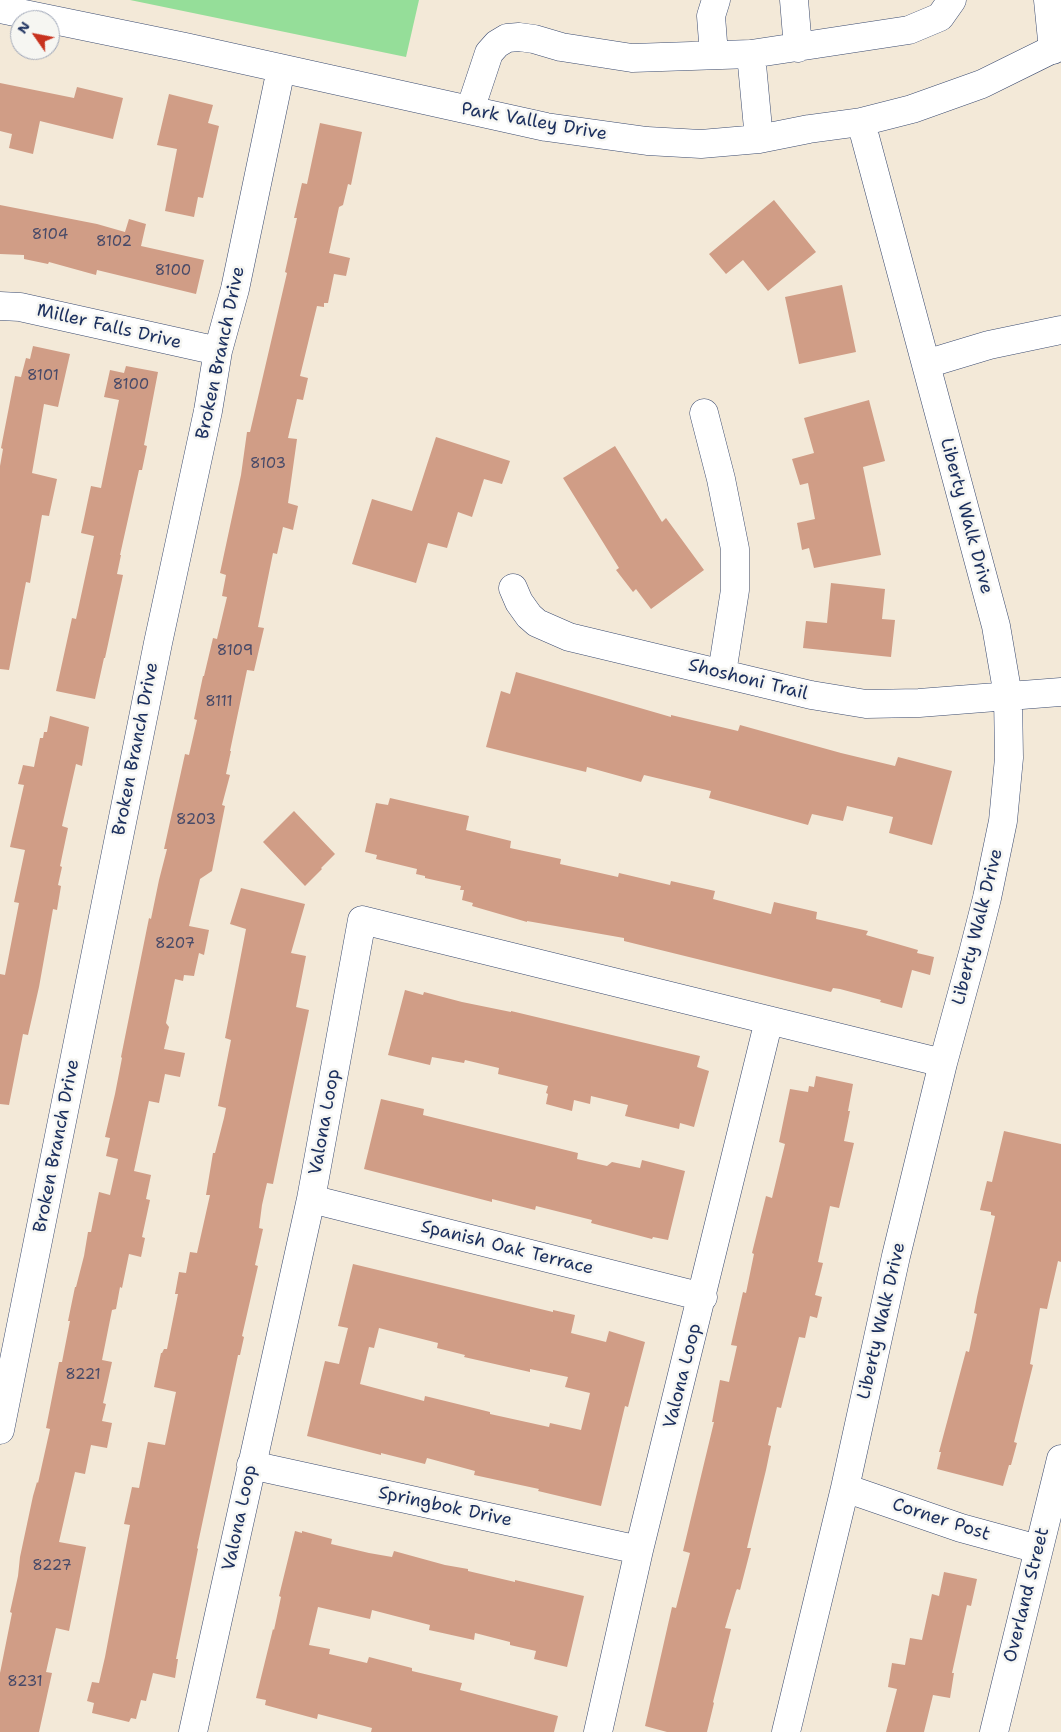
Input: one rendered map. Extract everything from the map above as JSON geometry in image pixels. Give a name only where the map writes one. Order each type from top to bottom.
[{"type":"street","points":[[714,55],[711,16],[716,0]]},
{"type":"street","points":[[794,0],[798,48]]},
{"type":"street","points":[[470,110],[490,53],[497,44],[507,38],[534,39],[561,47],[632,58],[751,54],[909,30],[940,17],[952,0]]},
{"type":"street","points":[[1048,0],[1057,47]]},
{"type":"street","name":"Park Valley Drive","points":[[0,9],[185,47],[546,127],[647,141],[701,144],[758,139],[809,129],[861,122],[912,109],[982,84],[1057,47]]},
{"type":"street","points":[[751,54],[758,139]]},
{"type":"street","name":"Broken Branch Drive","points":[[0,1430],[158,643],[208,411],[218,351],[235,289],[281,69]]},
{"type":"street","name":"Liberty Walk Drive","points":[[786,1732],[845,1488],[896,1256],[942,1063],[973,953],[1003,821],[1009,758],[1008,696],[996,626],[861,122]]},
{"type":"street","name":"Miller Falls Drive","points":[[0,306],[20,307],[218,351]]},
{"type":"street","points":[[926,364],[989,345],[1061,330]]},
{"type":"street","points":[[704,414],[721,479],[735,548],[735,590],[722,673]]},
{"type":"street","name":"Shoshoni Trail","points":[[513,588],[519,602],[529,616],[547,628],[579,639],[811,696],[866,704],[919,703],[1061,692]]},
{"type":"street","name":"Valona Loop","points":[[193,1732],[311,1198],[362,920],[942,1063]]},
{"type":"street","name":"Valona Loop","points":[[598,1732],[639,1550],[769,1020]]},
{"type":"street","name":"Spanish Oak Terrace","points":[[311,1198],[702,1298]]},
{"type":"street","name":"Overland Street","points":[[994,1732],[1061,1459]]},
{"type":"street","name":"Springbok Drive","points":[[251,1465],[639,1550]]},
{"type":"street","name":"Corner Post","points":[[845,1488],[961,1528],[1038,1549]]},
{"type":"green space","points":[[130,0],[419,0],[406,57]]},
{"type":"building","points":[[0,83],[74,98],[77,87],[123,98],[113,139],[40,121],[33,154],[9,148],[12,134],[0,131]]},
{"type":"building","points":[[169,94],[213,105],[208,123],[219,126],[203,198],[198,197],[194,217],[165,211],[177,149],[157,145]]},
{"type":"building","points":[[320,123],[362,132],[351,185],[348,184],[343,205],[339,207],[329,253],[350,258],[346,276],[334,274],[328,303],[324,303],[324,307],[317,306],[300,376],[308,378],[303,400],[297,399],[288,438],[297,439],[288,503],[298,506],[293,530],[283,527],[277,554],[273,553],[258,627],[264,628],[254,671],[247,670],[230,751],[226,774],[230,775],[222,805],[225,806],[212,871],[200,879],[189,926],[209,930],[204,955],[199,953],[194,976],[184,975],[183,981],[175,979],[166,1023],[169,1027],[164,1049],[185,1053],[180,1077],[165,1074],[159,1103],[149,1101],[134,1171],[151,1175],[146,1199],[150,1200],[142,1237],[145,1238],[141,1257],[129,1254],[116,1309],[112,1310],[102,1360],[112,1362],[103,1403],[106,1404],[102,1421],[112,1423],[107,1448],[91,1445],[85,1474],[75,1472],[59,1542],[86,1547],[69,1631],[56,1628],[46,1672],[52,1673],[39,1732],[0,1732],[0,1673],[12,1613],[10,1612],[20,1557],[50,1429],[46,1428],[59,1362],[62,1362],[70,1321],[68,1321],[88,1232],[91,1232],[99,1192],[110,1195],[118,1159],[106,1156],[110,1138],[105,1137],[149,918],[151,919],[167,849],[164,849],[185,754],[189,755],[197,720],[194,719],[203,676],[213,638],[217,639],[227,597],[222,596],[226,575],[220,573],[241,475],[247,432],[250,432],[287,273],[285,272],[297,218],[294,218],[302,183],[307,184]]},
{"type":"building","points":[[774,200],[816,252],[768,291],[743,260],[726,274],[709,254]]},
{"type":"building","points":[[0,205],[97,224],[125,232],[129,219],[146,224],[141,246],[204,260],[196,294],[97,270],[96,275],[49,262],[48,264],[24,259],[24,255],[0,254]]},
{"type":"building","points":[[842,285],[856,352],[799,364],[785,297]]},
{"type":"building","points":[[33,346],[70,354],[58,407],[44,404],[32,473],[57,479],[49,516],[42,515],[30,583],[26,582],[9,670],[0,669],[0,466],[3,449],[1,448],[15,376],[21,377],[26,358],[30,359]]},
{"type":"building","points":[[126,366],[158,372],[144,445],[147,446],[142,470],[139,470],[120,555],[117,574],[123,575],[95,699],[56,691],[72,618],[76,619],[94,536],[81,533],[91,486],[101,488],[119,400],[104,397],[110,370],[124,373]]},
{"type":"building","points":[[869,400],[885,461],[863,467],[881,555],[814,568],[809,548],[802,550],[797,523],[815,519],[808,483],[800,485],[792,459],[814,453],[804,418]]},
{"type":"building","points":[[436,437],[510,461],[502,484],[484,479],[472,517],[458,512],[447,548],[428,543],[416,583],[352,564],[372,499],[412,511]]},
{"type":"building","points":[[615,446],[662,522],[666,518],[704,570],[651,609],[636,589],[633,592],[616,570],[619,568],[563,478]]},
{"type":"building","points":[[831,583],[885,589],[882,619],[895,620],[891,657],[803,648],[806,621],[827,623]]},
{"type":"building","points":[[516,672],[671,717],[671,715],[738,731],[740,725],[895,766],[898,757],[952,771],[932,845],[889,833],[893,817],[847,806],[843,821],[812,814],[808,825],[709,798],[711,791],[644,775],[641,782],[587,767],[586,772],[486,747],[501,691],[510,694]]},
{"type":"building","points":[[50,716],[89,727],[82,766],[76,764],[62,826],[68,828],[60,866],[62,867],[58,885],[61,886],[57,910],[53,909],[28,1035],[23,1034],[9,1105],[0,1104],[0,974],[5,975],[19,903],[14,902],[25,850],[10,847],[24,785],[18,784],[23,765],[34,767],[40,738],[43,738],[44,732],[47,732]]},
{"type":"building","points":[[390,798],[469,816],[466,830],[511,841],[510,848],[561,859],[560,864],[618,877],[619,873],[670,885],[671,881],[715,891],[713,899],[771,914],[774,902],[817,912],[816,919],[868,931],[866,935],[918,950],[917,953],[934,957],[930,975],[912,970],[902,1008],[840,989],[833,988],[831,992],[624,941],[624,938],[527,922],[472,906],[473,903],[462,900],[464,890],[460,890],[461,886],[425,878],[425,876],[416,874],[417,869],[376,859],[377,855],[365,852],[376,803],[388,805]]},
{"type":"building","points":[[294,811],[335,854],[305,886],[263,842]]},
{"type":"building","points":[[241,888],[305,904],[291,953],[306,956],[296,1007],[309,1010],[273,1184],[267,1183],[262,1205],[259,1228],[263,1229],[255,1265],[258,1266],[197,1548],[176,1659],[178,1659],[175,1678],[153,1673],[146,1701],[141,1700],[136,1719],[131,1718],[129,1722],[92,1713],[94,1703],[87,1701],[92,1682],[99,1683],[105,1657],[130,1525],[124,1524],[132,1487],[139,1488],[148,1442],[165,1445],[176,1392],[154,1387],[161,1353],[164,1349],[167,1349],[178,1294],[175,1294],[179,1272],[186,1273],[190,1252],[197,1253],[210,1195],[206,1195],[213,1153],[215,1153],[226,1108],[218,1106],[231,1040],[225,1038],[246,929],[230,924]]},
{"type":"building","points":[[405,990],[423,995],[424,992],[462,1002],[511,1011],[700,1056],[697,1067],[709,1071],[694,1127],[680,1123],[679,1129],[625,1116],[628,1105],[591,1096],[590,1104],[574,1100],[572,1111],[546,1104],[548,1086],[498,1074],[499,1068],[465,1060],[464,1063],[432,1057],[430,1065],[388,1055]]},
{"type":"building","points":[[816,1076],[853,1084],[844,1141],[854,1143],[839,1208],[830,1206],[818,1262],[823,1263],[815,1295],[822,1297],[817,1318],[810,1316],[805,1338],[799,1337],[781,1408],[777,1407],[768,1445],[771,1446],[766,1470],[747,1548],[751,1548],[740,1590],[737,1589],[736,1591],[725,1628],[731,1629],[707,1732],[667,1732],[645,1726],[672,1607],[676,1608],[690,1553],[683,1551],[714,1422],[712,1422],[720,1380],[729,1382],[737,1346],[731,1345],[743,1292],[746,1293],[754,1254],[752,1253],[766,1196],[772,1198],[785,1144],[779,1142],[790,1089],[808,1092],[809,1086],[814,1087]]},
{"type":"building","points":[[381,1099],[424,1109],[423,1115],[578,1153],[577,1159],[607,1166],[612,1162],[640,1168],[642,1160],[685,1171],[668,1240],[653,1237],[652,1239],[591,1223],[592,1220],[536,1206],[535,1210],[492,1199],[492,1202],[364,1169]]},
{"type":"building","points":[[1004,1131],[1061,1144],[1061,1262],[1058,1261],[1047,1309],[1040,1308],[1030,1364],[1033,1365],[1014,1442],[1017,1443],[1003,1486],[937,1469],[941,1452],[939,1452],[966,1351],[969,1352],[977,1314],[974,1313],[995,1216],[991,1215],[991,1212],[980,1210],[987,1181],[992,1182]]},
{"type":"building","points":[[353,1264],[553,1312],[553,1310],[575,1315],[571,1333],[606,1342],[609,1331],[645,1342],[628,1407],[625,1406],[601,1506],[538,1491],[539,1489],[474,1475],[475,1471],[427,1458],[425,1464],[307,1436],[325,1361],[339,1364],[348,1328],[338,1326]],"holes":[[[379,1328],[438,1343],[437,1348],[465,1355],[464,1357],[530,1372],[530,1369],[568,1377],[565,1387],[590,1393],[581,1430],[550,1423],[549,1427],[490,1414],[490,1412],[425,1396],[424,1401],[360,1384],[369,1347],[374,1348]]]},
{"type":"building","points":[[295,1531],[332,1539],[331,1544],[369,1553],[392,1557],[394,1551],[445,1565],[468,1569],[468,1571],[584,1596],[567,1667],[534,1659],[536,1651],[510,1645],[510,1642],[475,1633],[474,1640],[429,1630],[430,1625],[372,1610],[370,1619],[318,1607],[309,1645],[330,1649],[329,1654],[367,1663],[369,1657],[412,1668],[412,1671],[462,1683],[460,1690],[558,1716],[554,1732],[371,1732],[372,1728],[318,1714],[317,1719],[265,1705],[266,1700],[256,1698],[274,1630],[281,1597],[279,1596]]},
{"type":"building","points":[[944,1572],[977,1579],[971,1606],[967,1605],[952,1673],[954,1673],[950,1698],[933,1695],[924,1732],[886,1732],[897,1689],[888,1687],[892,1663],[905,1665],[910,1638],[922,1640],[932,1594],[939,1596]]}]
